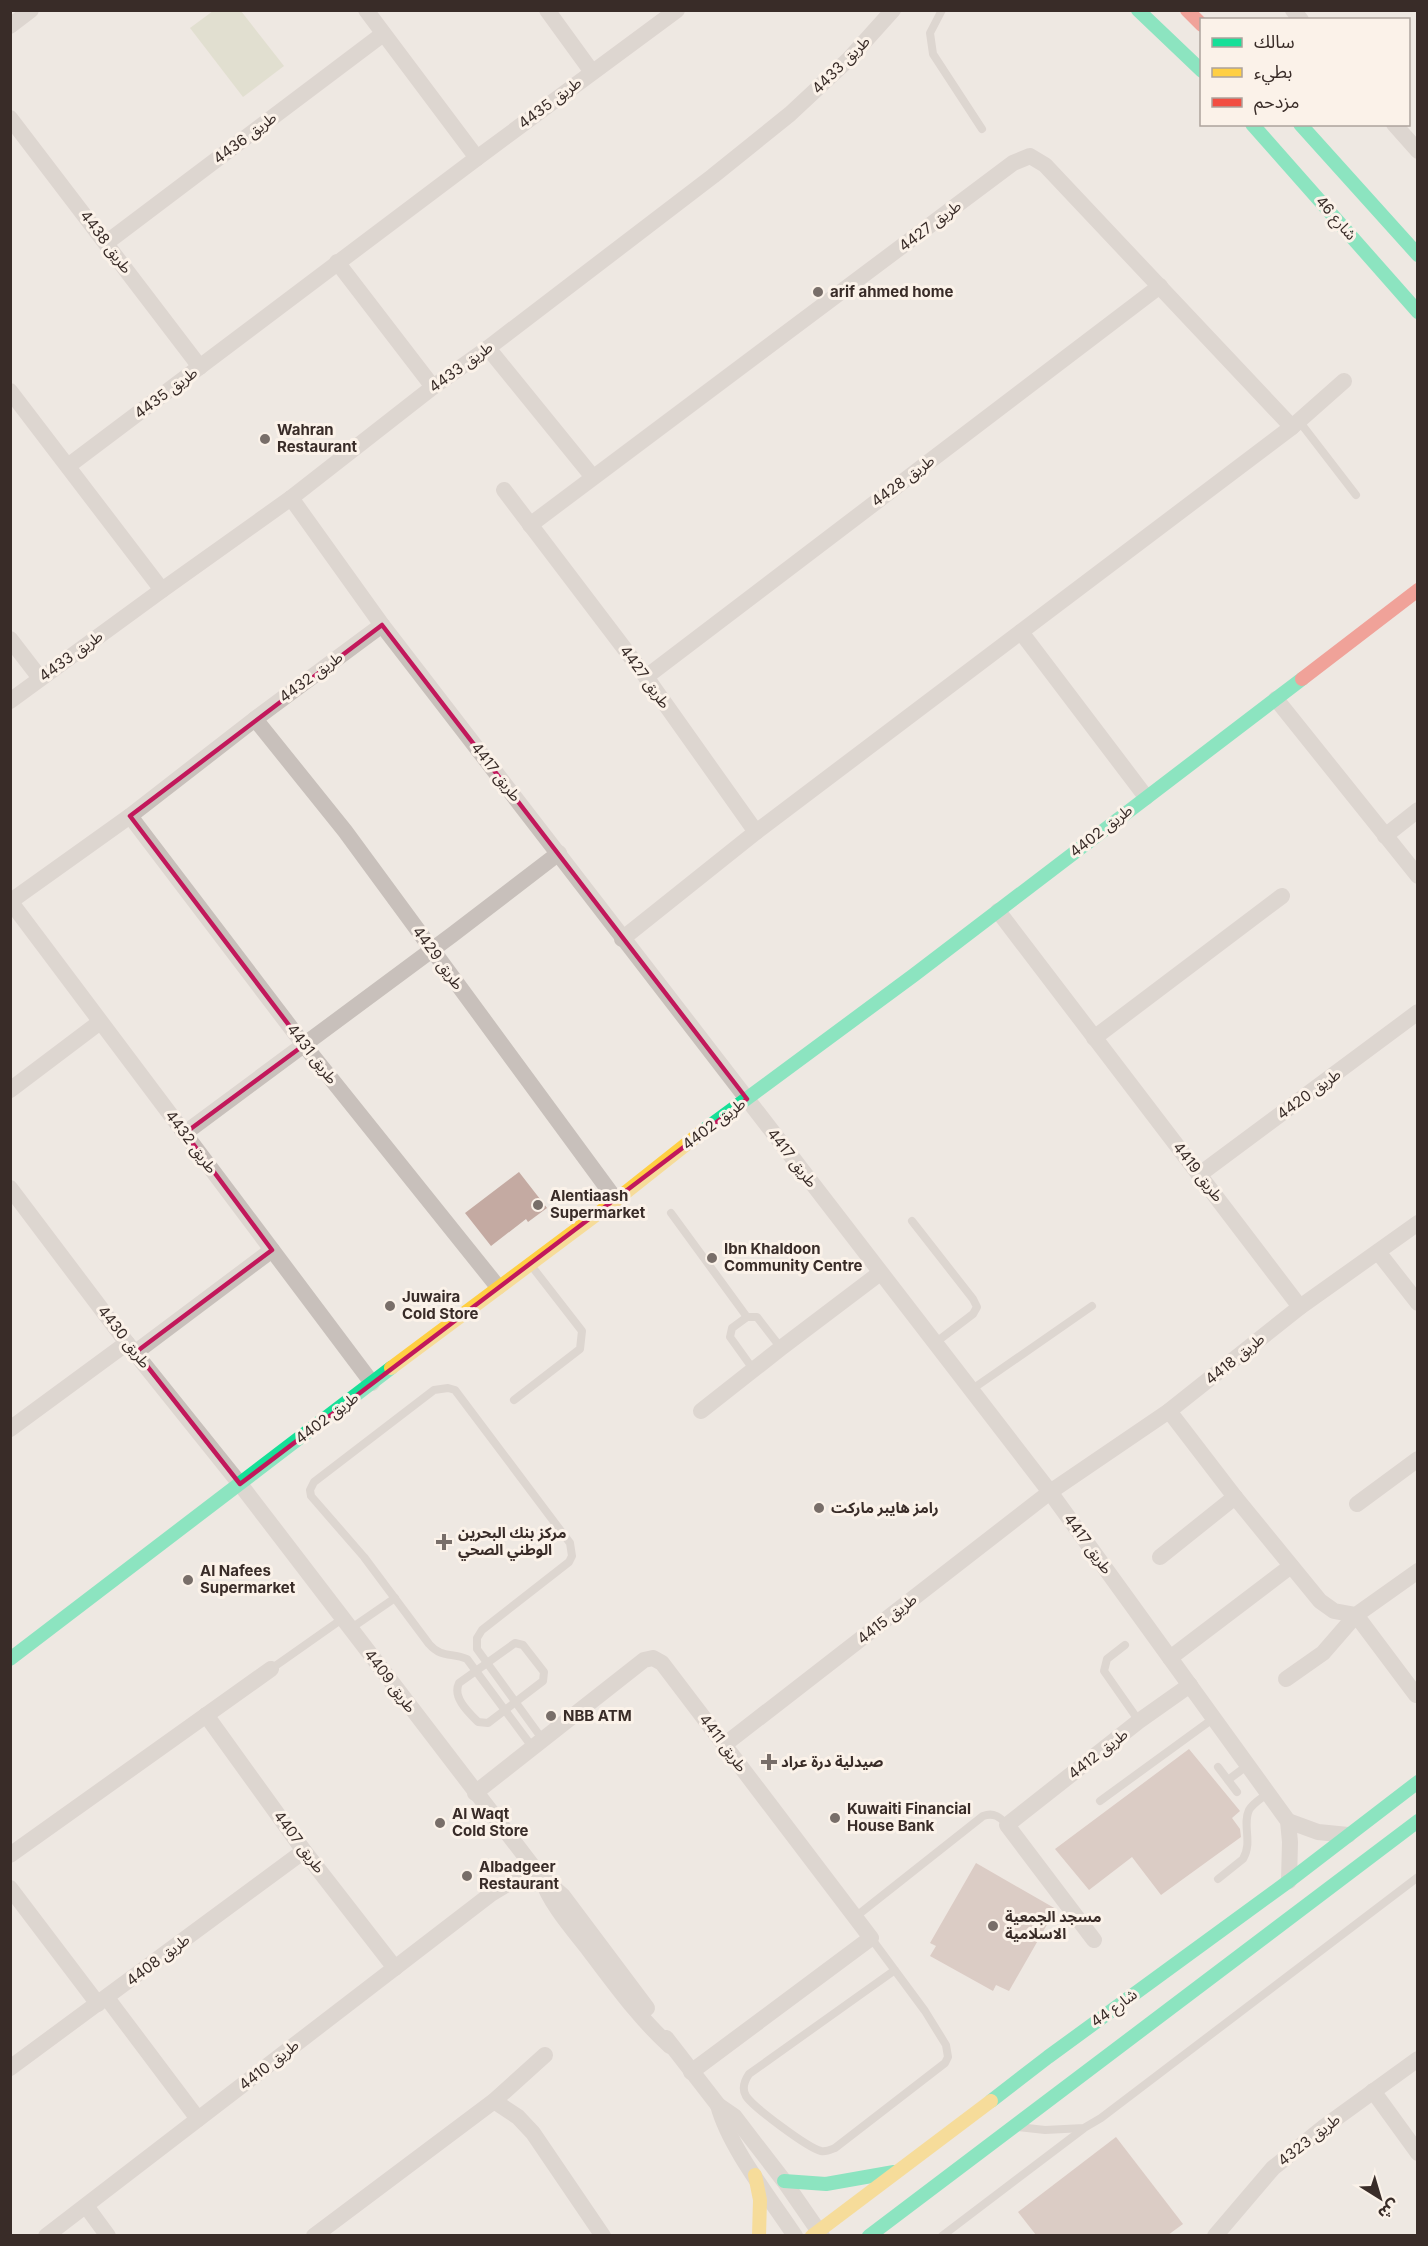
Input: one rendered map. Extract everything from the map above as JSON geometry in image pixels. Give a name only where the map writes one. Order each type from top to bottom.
[{"type":"main road","points":[[1138,10],[1200,69]]},
{"type":"main road","points":[[1187,10],[1200,23]]},
{"type":"main road","name":"شارع 46","points":[[1254,126],[1418,312]]},
{"type":"main road","points":[[1302,126],[1418,255]]},
{"type":"main road","name":"طريق 4402","points":[[10,1659],[1418,590]]},
{"type":"main road","name":"شارع 44","points":[[818,2234],[1048,2057],[1289,1881],[1418,1782]]},
{"type":"main road","points":[[869,2235],[1418,1821]]},
{"type":"main road","points":[[784,2181],[806,2186],[822,2186],[901,2170]]},
{"type":"main road","points":[[755,2175],[760,2200],[759,2235]]},
{"type":"main road","points":[[895,2235],[918,2199]]},
{"type":"street","points":[[10,26],[31,10]]},
{"type":"street","points":[[366,10],[477,158]]},
{"type":"street","points":[[547,10],[592,72]]},
{"type":"street","name":"طريق 4435","points":[[68,466],[677,10]]},
{"type":"street","name":"طريق 4433","points":[[10,701],[291,498],[433,387],[488,348],[713,176],[790,114],[849,59],[893,10]]},
{"type":"street","name":"طريق 4436","points":[[106,243],[383,34]]},
{"type":"street","name":"طريق 4438","points":[[10,118],[200,367]]},
{"type":"street","points":[[1396,126],[1418,151]]},
{"type":"street","name":"طريق 4427","points":[[530,525],[1013,163],[1030,156],[1045,165],[1295,424]]},
{"type":"street","points":[[338,262],[433,387]]},
{"type":"street","name":"طريق 4428","points":[[646,677],[1160,286]]},
{"type":"street","points":[[488,348],[592,477]]},
{"type":"street","points":[[622,939],[756,832],[1295,424],[1344,381]]},
{"type":"street","points":[[10,391],[162,590]]},
{"type":"street","name":"طريق 4427","points":[[504,490],[646,677],[756,832]]},
{"type":"street","name":"طريق 4417","points":[[291,498],[382,625],[1050,1492],[1288,1821]]},
{"type":"street","name":"طريق 4432","points":[[372,1383],[11,901],[130,816],[382,625]]},
{"type":"street","points":[[1021,632],[1146,797]]},
{"type":"street","points":[[10,639],[40,678]]},
{"type":"street","points":[[1276,699],[1418,876]]},
{"type":"street","name":"طريق 4429","points":[[255,719],[345,831],[616,1200]]},
{"type":"street","points":[[1385,836],[1418,810]]},
{"type":"street","name":"طريق 4431","points":[[130,816],[304,1045],[498,1287]]},
{"type":"street","points":[[185,1133],[559,853]]},
{"type":"street","points":[[1094,1038],[1282,896]]},
{"type":"street","name":"طريق 4419","points":[[998,911],[1300,1307]]},
{"type":"street","name":"طريق 4420","points":[[1200,1174],[1418,1012]]},
{"type":"street","points":[[10,1090],[100,1022]]},
{"type":"street","name":"طريق 4430","points":[[10,1188],[240,1484]]},
{"type":"street","name":"طريق 4418","points":[[1050,1492],[1169,1411],[1300,1307],[1418,1223]]},
{"type":"street","points":[[10,1429],[272,1250]]},
{"type":"street","points":[[1378,1252],[1418,1303]]},
{"type":"street","points":[[701,1411],[880,1273]]},
{"type":"street","points":[[1169,1411],[1235,1497],[1320,1600],[1334,1611],[1356,1615],[1416,1695]]},
{"type":"street","points":[[1357,1504],[1418,1459]]},
{"type":"street","name":"طريق 4409","points":[[240,1484],[534,1868],[554,1903],[624,1996],[670,2046],[718,2105],[734,2116],[784,2181],[818,2234]]},
{"type":"street","name":"طريق 4415","points":[[724,1745],[1050,1492]]},
{"type":"street","points":[[1160,1557],[1235,1497]]},
{"type":"street","points":[[1170,1658],[1291,1566]]},
{"type":"street","points":[[1286,1678],[1323,1653],[1356,1615],[1418,1572]]},
{"type":"street","name":"طريق 4411","points":[[475,1793],[644,1660],[653,1658],[662,1662],[871,1938]]},
{"type":"street","points":[[10,1855],[271,1669]]},
{"type":"street","name":"طريق 4412","points":[[1007,1825],[1139,1721],[1190,1685]]},
{"type":"street","name":"طريق 4407","points":[[206,1714],[304,1851],[394,1968]]},
{"type":"street","points":[[1289,1881],[1288,1821],[1318,1832],[1348,1835]]},
{"type":"street","points":[[1007,1825],[1094,1940]]},
{"type":"street","name":"طريق 4408","points":[[10,2068],[304,1851]]},
{"type":"street","name":"طريق 4410","points":[[46,2235],[491,1894],[501,1881],[534,1868]]},
{"type":"street","points":[[10,1888],[198,2119]]},
{"type":"street","points":[[691,2072],[871,1938]]},
{"type":"street","points":[[314,2235],[494,2101],[545,2055]]},
{"type":"street","name":"طريق 4323","points":[[1215,2235],[1273,2168],[1418,2059]]},
{"type":"street","points":[[1373,2091],[1418,2153]]},
{"type":"street","points":[[494,2101],[518,2117],[533,2133],[603,2235]]},
{"type":"street","name":"طريق 4409","points":[[718,2105],[723,2124],[795,2235]]},
{"type":"street","points":[[86,2206],[108,2235]]},
{"type":"lane","points":[[942,10],[930,33],[933,54],[982,129]]},
{"type":"lane","points":[[1295,424],[1356,495]]},
{"type":"lane","points":[[671,1213],[747,1317]]},
{"type":"lane","points":[[912,1221],[974,1299],[977,1307],[973,1314],[935,1343]]},
{"type":"lane","points":[[514,1400],[580,1349],[581,1341],[582,1331],[530,1264]]},
{"type":"lane","points":[[970,1390],[1092,1306]]},
{"type":"lane","points":[[753,1369],[737,1349],[730,1334],[732,1328],[747,1317],[757,1317],[781,1348]]},
{"type":"lane","points":[[448,1388],[455,1390],[570,1543],[572,1556],[565,1566],[479,1634],[476,1642],[477,1649],[516,1702],[538,1744],[505,1711],[467,1659],[445,1655],[434,1650],[342,1529],[311,1496],[311,1486],[434,1390],[448,1388]]},
{"type":"lane","points":[[271,1669],[395,1598]]},
{"type":"lane","points":[[518,1643],[523,1645],[544,1672],[544,1677],[541,1684],[488,1724],[481,1724],[458,1697],[456,1690],[459,1683],[487,1663],[512,1644],[518,1643]]},
{"type":"lane","points":[[1125,1645],[1107,1659],[1104,1671],[1139,1721]]},
{"type":"lane","points":[[1100,1801],[1214,1718]]},
{"type":"lane","points":[[1228,1780],[1248,1766]]},
{"type":"lane","points":[[1218,1767],[1237,1792]]},
{"type":"lane","points":[[1218,1879],[1243,1859],[1248,1843],[1248,1812],[1268,1793]]},
{"type":"lane","points":[[854,1917],[983,1816],[993,1814],[1007,1825]]},
{"type":"lane","points":[[942,2235],[1084,2128],[1101,2118],[1418,1877]]},
{"type":"lane","name":"طريق 4411","points":[[871,1938],[895,1970],[925,2011],[946,2045],[948,2058],[945,2063],[835,2148],[829,2151],[816,2149],[770,2118],[745,2095],[743,2089],[745,2081],[749,2074],[895,1970]]},
{"type":"lane","points":[[1012,2126],[1045,2130],[1084,2128]]},
{"type":"highlighted area","points":[[382,625],[747,1099],[240,1484],[136,1352],[272,1250],[185,1133],[304,1045],[130,816]]},
{"type":"green space","points":[[213,11],[241,11],[284,66],[243,97],[190,28]]},
{"type":"building","points":[[519,1172],[547,1208],[528,1222],[526,1219],[491,1246],[465,1213]]},
{"type":"building","points":[[1189,1749],[1240,1811],[1232,1818],[1240,1829],[1241,1837],[1161,1895],[1132,1857],[1089,1890],[1055,1849]]},
{"type":"building","name":"مسجد الجمعية الاسلامية","points":[[976,1863],[1056,1909],[1009,1991],[996,1985],[993,1991],[930,1956],[936,1946],[930,1943]]},
{"type":"building","points":[[1116,2137],[1183,2224],[1168,2235],[1036,2235],[1018,2212]]},
{"type":"traffic: fast","points":[[1138,10],[1200,69]]},
{"type":"traffic: fast","points":[[1254,126],[1418,312]]},
{"type":"traffic: fast","points":[[1302,126],[1418,255]]},
{"type":"traffic: fast","points":[[703,1131],[914,975],[1302,679]]},
{"type":"traffic: fast","points":[[10,1659],[391,1368]]},
{"type":"traffic: fast","points":[[991,2101],[1289,1881],[1418,1782]]},
{"type":"traffic: fast","points":[[869,2236],[1418,1821]]},
{"type":"traffic: fast","points":[[784,2181],[826,2184],[894,2172]]},
{"type":"traffic: slow","points":[[391,1368],[616,1200],[703,1131]]},
{"type":"traffic: slow","points":[[812,2236],[991,2101]]},
{"type":"traffic: slow","points":[[755,2175],[760,2200],[759,2236]]},
{"type":"traffic: jam","points":[[1187,10],[1200,23]]},
{"type":"traffic: jam","points":[[1302,679],[1418,590]]},
{"type":"place","name":"arif ahmed home","points":[[818,292]]},
{"type":"place","name":"Wahran Restaurant","points":[[265,439]]},
{"type":"place","name":"Alentiaash Supermarket","points":[[538,1205]]},
{"type":"place","name":"Ibn Khaldoon Community Centre","points":[[712,1258]]},
{"type":"place","name":"Juwaira Cold Store","points":[[390,1306]]},
{"type":"place","name":"رامز هايبر ماركت","points":[[819,1508]]},
{"type":"place","name":"مركز بنك البحرين الوطني الصحي","points":[[444,1542]]},
{"type":"place","name":"Al Nafees Supermarket","points":[[188,1580]]},
{"type":"place","name":"NBB ATM","points":[[551,1716]]},
{"type":"place","name":"صيدلية درة عراد","points":[[769,1762]]},
{"type":"place","name":"Kuwaiti Financial House Bank","points":[[835,1818]]},
{"type":"place","name":"Al Waqt Cold Store","points":[[440,1823]]},
{"type":"place","name":"Albadgeer Restaurant","points":[[467,1876]]},
{"type":"place","name":"مسجد الجمعية الاسلامية","points":[[993,1926]]}]
